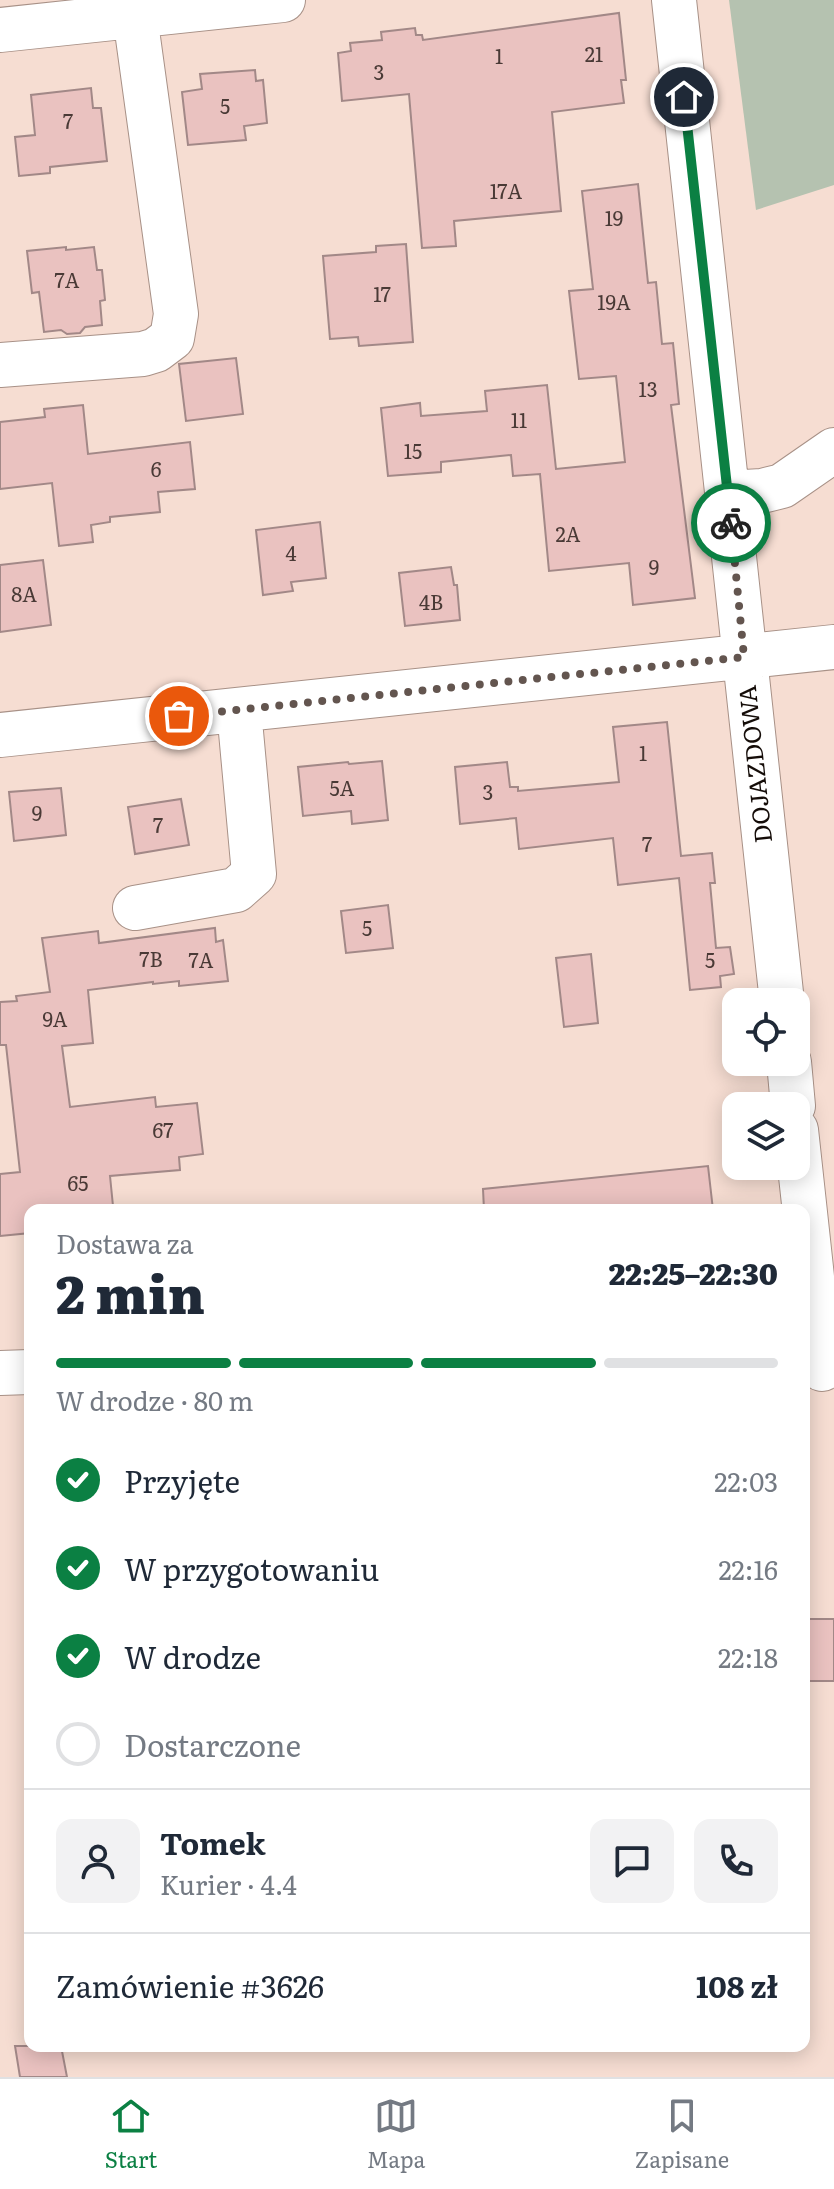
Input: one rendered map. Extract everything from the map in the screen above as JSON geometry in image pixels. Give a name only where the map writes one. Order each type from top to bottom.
[{"type":"street","points":[[0,30],[283,0]]},
{"type":"street","name":"DOJAZDOWA","points":[[674,0],[780,988]]},
{"type":"street","points":[[0,365],[143,354],[156,350],[172,338],[176,314],[135,16]]},
{"type":"street","points":[[728,493],[778,488],[834,450]]},
{"type":"street","points":[[0,735],[834,647]]},
{"type":"street","points":[[135,908],[236,890],[254,874],[239,710]]},
{"type":"street","points":[[801,1180],[803,1204]]},
{"type":"street","points":[[810,1269],[820,1369]]},
{"type":"street","points":[[0,1373],[24,1372]]},
{"type":"green space","points":[[729,0],[834,0],[834,185],[756,210]]},
{"type":"building","points":[[619,13],[626,80],[621,80],[624,103],[552,112],[561,211],[454,221],[456,246],[422,248],[409,94],[342,101],[338,53],[351,51],[350,43],[382,40],[381,32],[415,28],[416,35],[422,35],[423,40]]},
{"type":"building","points":[[255,70],[256,81],[263,80],[267,123],[244,126],[246,140],[188,145],[182,92],[202,89],[200,74]]},
{"type":"building","points":[[91,88],[93,108],[101,108],[107,161],[50,167],[50,173],[19,176],[15,137],[35,135],[31,95]]},
{"type":"building","points":[[638,184],[648,283],[656,282],[662,344],[673,343],[679,404],[671,405],[695,598],[633,605],[629,563],[549,571],[540,474],[513,476],[511,455],[441,462],[441,472],[388,476],[381,408],[420,403],[421,416],[487,411],[485,391],[547,385],[556,469],[625,462],[616,376],[579,379],[569,291],[593,289],[582,191]]},
{"type":"building","points":[[406,244],[413,342],[359,346],[358,337],[330,339],[323,256],[376,252],[376,246]]},
{"type":"building","points":[[66,247],[66,250],[94,247],[97,270],[102,270],[105,300],[100,301],[102,325],[85,327],[80,333],[67,334],[61,330],[44,332],[39,292],[32,293],[27,251]]},
{"type":"building","points":[[236,358],[243,414],[186,421],[179,364]]},
{"type":"building","points":[[83,405],[88,454],[190,442],[195,489],[158,492],[160,512],[110,517],[110,522],[91,525],[93,542],[59,546],[52,483],[0,489],[0,422],[45,417],[44,409]]},
{"type":"building","points":[[320,522],[326,578],[291,582],[293,591],[263,595],[256,530]]},
{"type":"building","points":[[43,560],[51,625],[0,632],[0,565]]},
{"type":"building","points":[[451,567],[454,585],[457,585],[460,620],[405,626],[399,573]]},
{"type":"building","points":[[667,722],[681,856],[712,853],[715,883],[710,883],[716,948],[730,947],[734,974],[720,976],[721,987],[690,990],[679,878],[618,885],[613,838],[519,849],[516,818],[460,824],[455,767],[507,762],[510,787],[518,787],[518,791],[619,782],[613,727]]},
{"type":"building","points":[[382,761],[388,820],[352,824],[351,811],[303,816],[298,767]]},
{"type":"building","points":[[61,788],[66,835],[14,841],[9,792]]},
{"type":"building","points":[[181,799],[189,845],[135,854],[128,807]]},
{"type":"building","points":[[388,905],[393,948],[346,953],[341,911]]},
{"type":"building","points":[[215,928],[216,942],[223,940],[228,981],[179,986],[179,981],[153,982],[88,990],[93,1043],[62,1046],[70,1107],[155,1097],[156,1107],[197,1103],[203,1154],[179,1157],[180,1170],[110,1176],[113,1204],[24,1204],[24,1234],[0,1236],[0,1174],[20,1172],[6,1045],[0,1045],[0,1002],[17,1001],[16,996],[50,992],[42,938],[98,931],[99,943]]},
{"type":"building","points":[[591,954],[598,1023],[564,1027],[556,958]]},
{"type":"building","points":[[708,1166],[712,1204],[484,1204],[483,1189]]},
{"type":"building","points":[[810,1619],[834,1619],[834,1681],[810,1681]]},
{"type":"building","points":[[15,2046],[24,2046],[24,2052],[62,2052],[67,2077],[20,2077]]},
{"type":"way so far","points":[[179,716],[744,657],[731,523]]},
{"type":"route","points":[[684,97],[731,523]]}]
